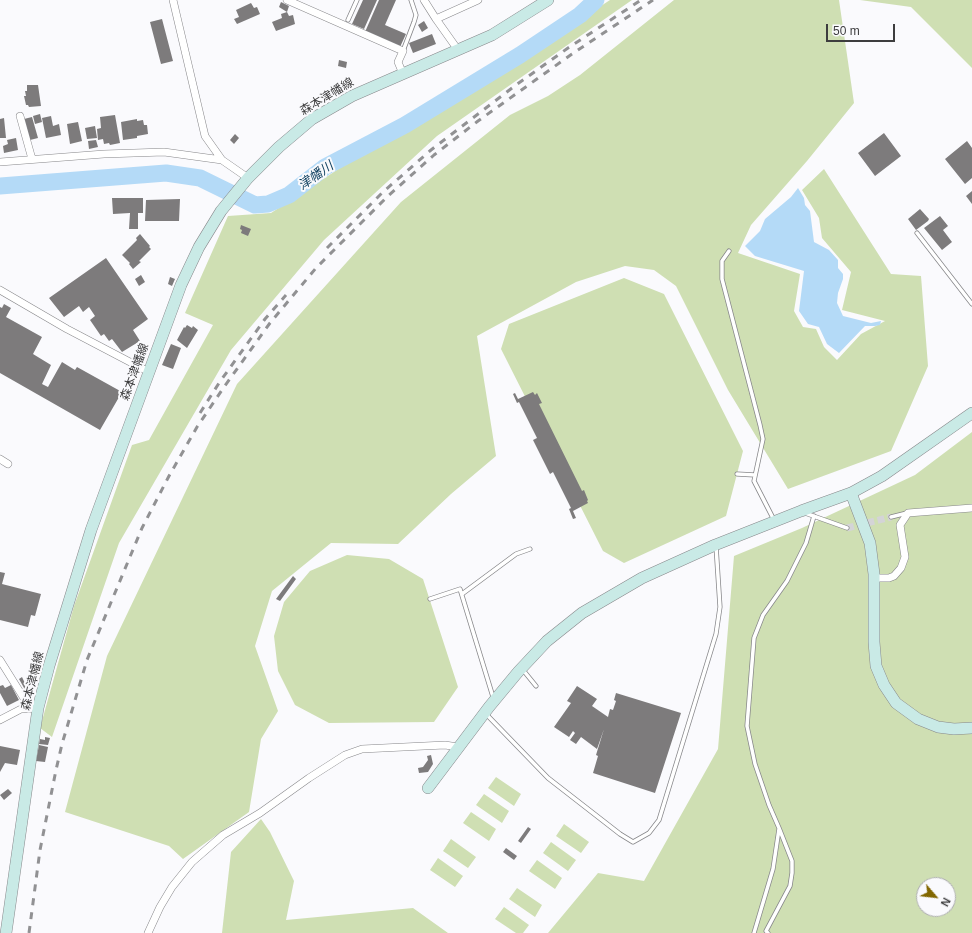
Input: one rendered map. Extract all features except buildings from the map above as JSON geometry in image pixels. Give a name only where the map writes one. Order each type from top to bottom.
[{"type":"main road","name":"森本津幡線","points":[[6,933],[38,708],[49,666],[91,530],[181,285],[199,247],[221,211],[248,178],[312,119],[352,96],[492,35],[548,0]]},
{"type":"main road","points":[[428,788],[494,700],[521,668],[547,641],[582,613],[642,578],[775,521],[851,493],[882,476],[972,412]]},
{"type":"main road","points":[[851,493],[870,543],[874,578],[874,642],[876,666],[884,685],[896,703],[918,719],[938,727],[954,729],[972,728]]},
{"type":"street","points":[[173,0],[205,136],[222,160],[248,178]]},
{"type":"street","points":[[286,0],[403,51],[398,62],[403,74]]},
{"type":"street","points":[[424,0],[458,50]]},
{"type":"street","points":[[436,19],[478,0]]},
{"type":"street","points":[[20,116],[32,159]]},
{"type":"street","points":[[0,162],[104,154],[164,152],[222,160]]},
{"type":"street","points":[[0,290],[67,329],[149,372]]},
{"type":"street","points":[[0,459],[8,464]]},
{"type":"street","points":[[874,578],[889,578],[894,576],[901,568],[905,557],[900,525],[908,513],[972,508]]},
{"type":"street","points":[[0,660],[25,700],[38,708]]},
{"type":"street","points":[[0,720],[20,709],[38,708]]},
{"type":"street","points":[[148,933],[160,906],[172,887],[192,862],[223,835],[260,813],[309,778],[345,755],[362,749],[445,745],[458,747]]},
{"type":"lane","points":[[348,20],[357,0]]},
{"type":"lane","points":[[403,51],[416,15],[412,0]]},
{"type":"lane","points":[[917,233],[972,304]]},
{"type":"lane","points":[[729,251],[722,261],[722,279],[763,438],[754,481],[775,521]]},
{"type":"lane","points":[[737,474],[755,475]]},
{"type":"lane","points":[[800,511],[847,528]]},
{"type":"lane","points":[[891,517],[908,513]]},
{"type":"lane","points":[[768,933],[766,931],[790,886],[792,861],[768,805],[747,726],[754,638],[763,615],[786,581],[806,543],[814,516]]},
{"type":"lane","points":[[484,713],[548,778],[620,834],[633,842],[649,833],[659,820],[716,634],[720,607],[716,545]]},
{"type":"lane","points":[[462,594],[516,554],[530,549]]},
{"type":"lane","points":[[430,599],[460,589],[494,700]]},
{"type":"lane","points":[[521,668],[536,686]]},
{"type":"lane","points":[[754,933],[773,869],[779,828]]},
{"type":"green space","points":[[610,0],[632,0],[437,136],[324,240],[231,350],[119,543],[52,737],[40,728],[74,606],[132,445],[149,440],[213,325],[185,313],[228,216],[271,213],[340,168],[489,80]]},
{"type":"green space","points":[[674,0],[839,0],[854,103],[807,161],[751,225],[738,253],[800,274],[794,311],[803,327],[816,329],[824,347],[837,360],[861,334],[885,321],[842,310],[851,272],[822,238],[819,218],[802,190],[824,169],[891,274],[921,276],[928,366],[891,451],[788,489],[728,390],[676,286],[654,270],[625,266],[576,282],[477,336],[496,456],[451,494],[398,544],[331,543],[272,591],[255,646],[278,711],[261,739],[249,812],[183,859],[169,846],[65,812],[107,656],[237,384],[401,202],[510,115],[548,96],[580,75]]},
{"type":"green space","points":[[860,0],[972,0],[972,68],[911,7]]},
{"type":"green space","points":[[624,278],[664,294],[743,451],[726,516],[624,563],[603,551],[501,349],[509,324]]},
{"type":"green space","points":[[972,432],[972,933],[548,933],[598,873],[644,881],[718,749],[734,556],[802,528],[915,475]]},
{"type":"green space","points":[[347,555],[389,559],[423,579],[458,687],[434,722],[329,723],[295,705],[278,671],[274,636],[284,602],[310,571]]},
{"type":"green space","points":[[496,777],[521,794],[514,806],[488,788]]},
{"type":"green space","points":[[484,794],[509,811],[502,823],[476,805]]},
{"type":"green space","points":[[471,812],[496,829],[489,841],[463,823]]},
{"type":"green space","points":[[261,819],[270,832],[294,881],[286,920],[413,908],[448,933],[222,933],[231,852]]},
{"type":"green space","points":[[564,824],[589,842],[581,853],[556,836]]},
{"type":"green space","points":[[451,839],[476,857],[468,868],[443,851]]},
{"type":"green space","points":[[551,842],[576,860],[568,871],[543,853]]},
{"type":"green space","points":[[438,858],[463,876],[455,887],[430,870]]},
{"type":"green space","points":[[537,860],[562,878],[555,889],[529,871]]},
{"type":"green space","points":[[517,888],[542,905],[535,917],[509,899]]},
{"type":"green space","points":[[504,907],[529,925],[523,933],[516,933],[495,919]]},
{"type":"water","points":[[798,188],[804,198],[805,205],[810,211],[814,242],[829,250],[838,260],[838,268],[843,274],[837,303],[843,316],[871,323],[881,321],[880,325],[865,326],[839,353],[827,344],[819,327],[808,324],[799,311],[804,271],[755,256],[745,246],[760,231],[765,219],[791,197]]},
{"type":"waterway","name":"津幡川","points":[[0,186],[166,173],[200,178],[255,205],[268,204],[289,195],[325,167],[405,125],[520,55],[580,15],[596,0]]},
{"type":"tunnel","points":[[847,528],[891,517]]},
{"type":"railway","points":[[327,248],[383,192],[431,150],[516,85],[568,48],[641,0]]},
{"type":"railway","points":[[29,933],[40,850],[56,770],[62,744],[87,660],[142,528],[197,427],[270,323],[316,268],[388,196],[434,155],[478,121],[572,54],[653,0]]},
{"type":"railway","points":[[200,413],[219,383],[265,319],[286,295]]}]
